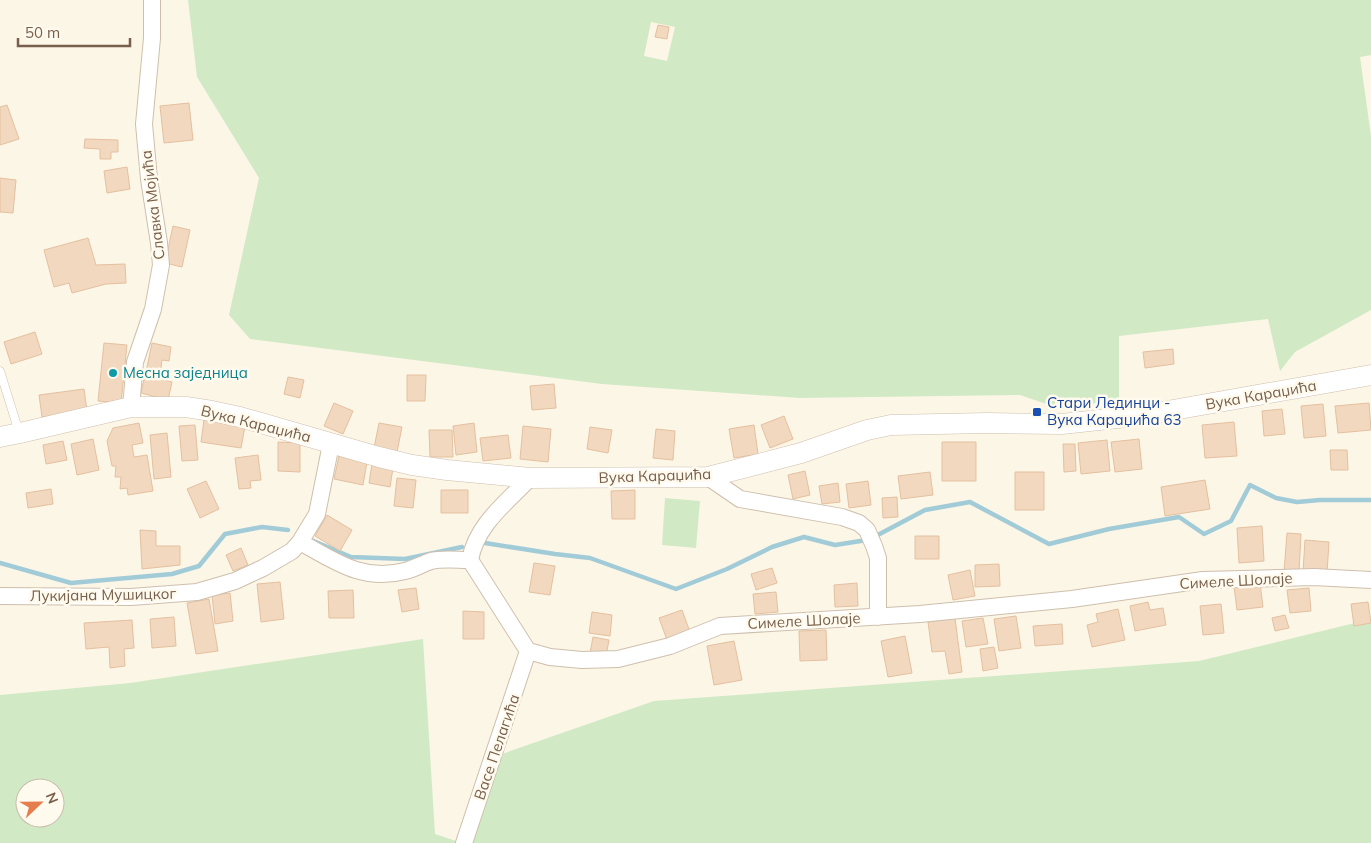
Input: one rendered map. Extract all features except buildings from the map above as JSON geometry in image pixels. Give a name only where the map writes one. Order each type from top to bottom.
[{"type":"street","name":"Славка Мојића","points":[[131,407],[135,362],[153,309],[161,265],[148,179],[144,124],[152,38],[152,0]]},
{"type":"street","name":"Вука Караџића","points":[[10,435],[131,407],[186,407],[212,411],[412,465],[530,478],[708,477],[801,453],[867,430],[891,425],[1062,424],[1145,415],[1371,375]]},
{"type":"street","name":"Лукијана Мушицког","points":[[0,596],[131,597],[197,592],[235,581],[263,568],[292,551],[300,542],[317,514],[331,444]]},
{"type":"street","points":[[708,477],[740,499],[842,517],[859,523],[867,530],[878,558],[878,617]]},
{"type":"street","points":[[528,651],[470,560],[471,551],[479,534],[490,519],[530,478]]},
{"type":"street","points":[[300,542],[335,563],[359,571],[381,574],[406,571],[433,560],[470,560]]},
{"type":"street","name":"Симеле Шолаје","points":[[528,651],[550,657],[582,660],[618,659],[670,646],[720,626],[878,617],[1072,599],[1203,580],[1314,577],[1371,580]]},
{"type":"street","name":"Васе Пелагића","points":[[464,843],[528,651]]},
{"type":"lane","points":[[0,371],[10,435]]},
{"type":"green space","points":[[188,0],[1371,0],[1371,55],[1360,57],[1371,136],[1371,310],[1295,352],[1280,371],[1268,319],[1119,336],[1119,399],[1061,409],[1020,395],[799,398],[602,384],[250,339],[229,315],[259,178],[197,77]],"holes":[[[651,22],[675,27],[667,61],[644,56]]]},
{"type":"green space","points":[[665,498],[700,501],[696,548],[662,545]]},
{"type":"green space","points":[[1371,619],[1371,843],[471,843],[499,755],[654,701],[1199,661]]},
{"type":"green space","points":[[423,639],[435,834],[462,843],[0,843],[0,695],[130,683]]},
{"type":"waterway","points":[[874,537],[925,510],[970,502],[1049,544],[1109,529],[1179,517],[1204,534],[1231,521],[1250,485],[1276,498],[1297,502],[1371,500]]},
{"type":"waterway","points":[[0,563],[71,583],[172,574],[199,566],[225,534],[262,527],[288,530]]},
{"type":"waterway","points":[[485,543],[590,558],[676,589],[727,569],[772,547],[804,537],[835,545],[867,540]]},
{"type":"waterway","points":[[311,540],[351,557],[405,559],[462,547]]},
{"type":"place","name":"Месна заједница","points":[[113,373]]},
{"type":"place","name":"Стари Лединци - Вука Караџића 63","points":[[1037,412]]}]
